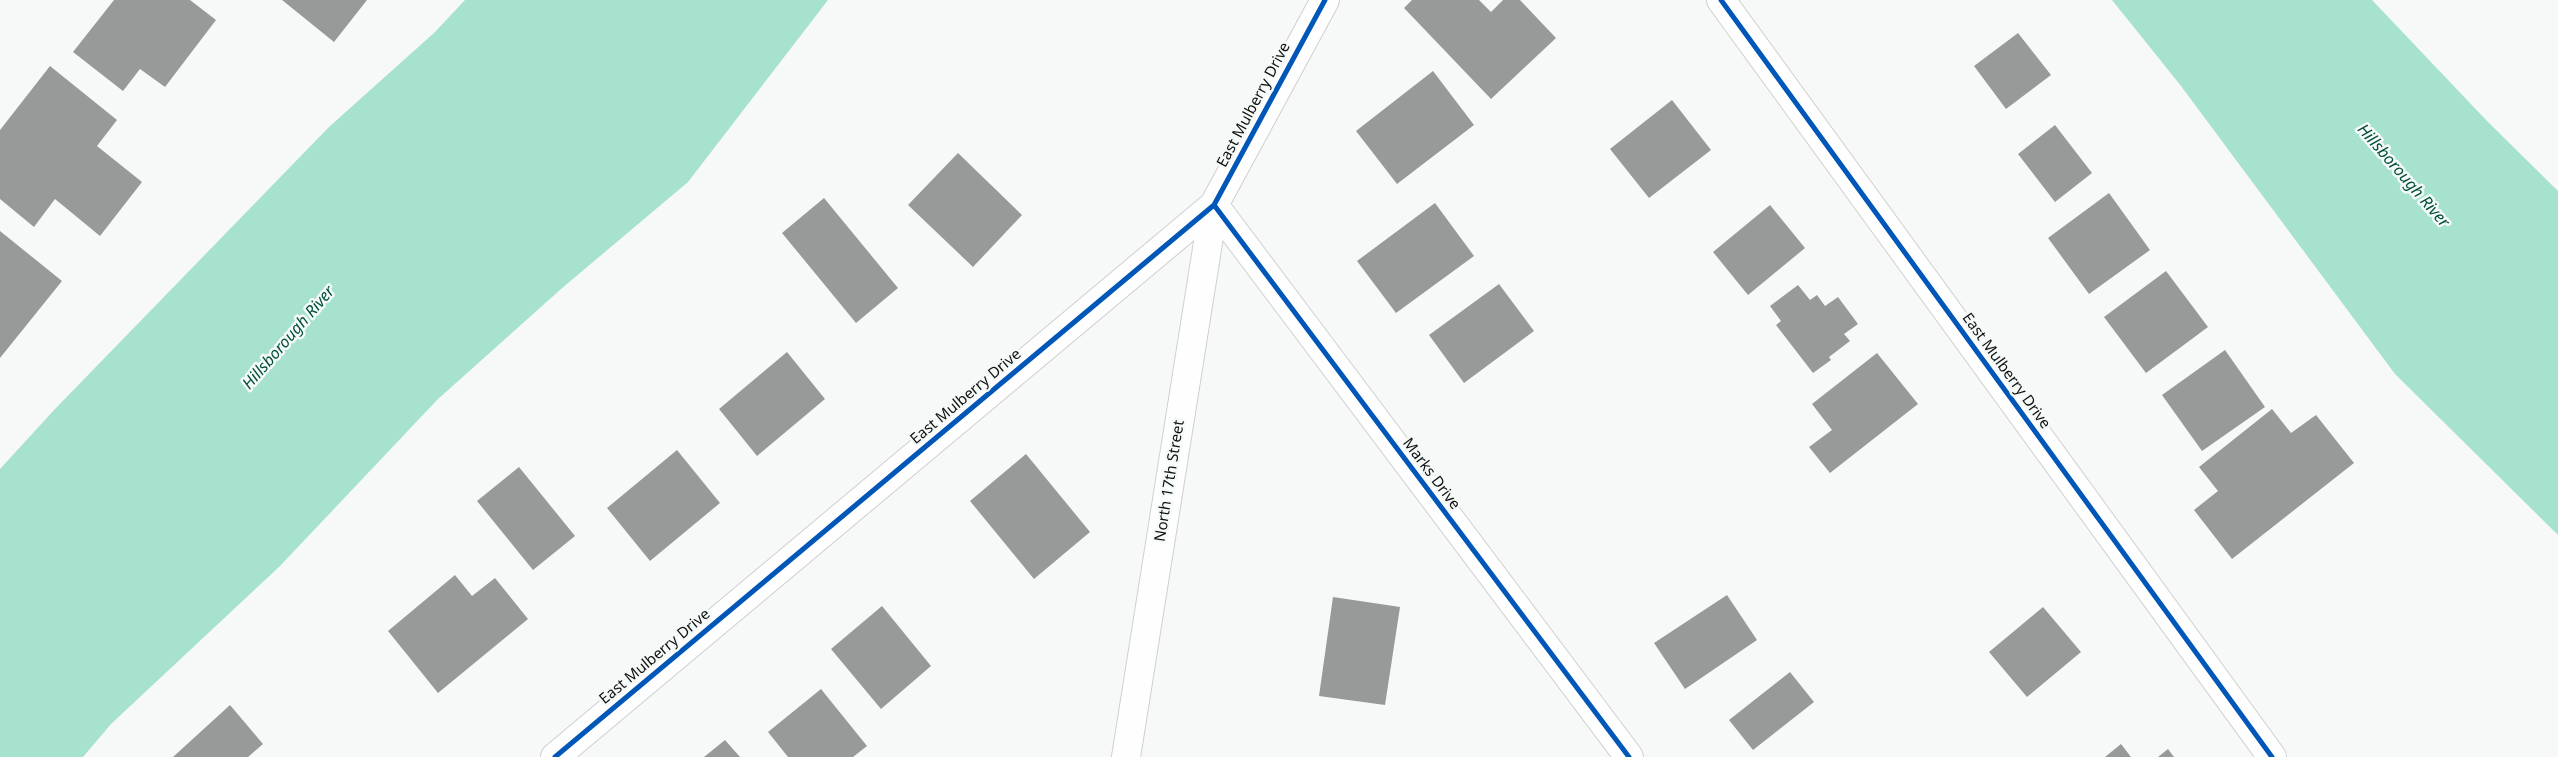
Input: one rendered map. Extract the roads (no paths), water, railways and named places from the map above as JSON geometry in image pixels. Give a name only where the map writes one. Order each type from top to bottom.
[{"type":"street","name":"East Mulberry Drive","points":[[555,757],[1214,205],[1325,0]]},
{"type":"street","name":"East Mulberry Drive","points":[[1721,0],[2272,757]]},
{"type":"street","name":"North 17th Street","points":[[1126,757],[1214,205]]},
{"type":"street","name":"Marks Drive","points":[[1214,205],[1628,757]]},
{"type":"water","name":"Hillsborough River","points":[[465,0],[828,0],[688,182],[561,289],[437,400],[280,566],[111,724],[83,757],[0,757],[0,469],[55,409],[329,127],[435,32]]},
{"type":"water","name":"Hillsborough River","points":[[2112,0],[2372,0],[2487,121],[2558,191],[2558,535],[2395,374],[2181,86]]}]
